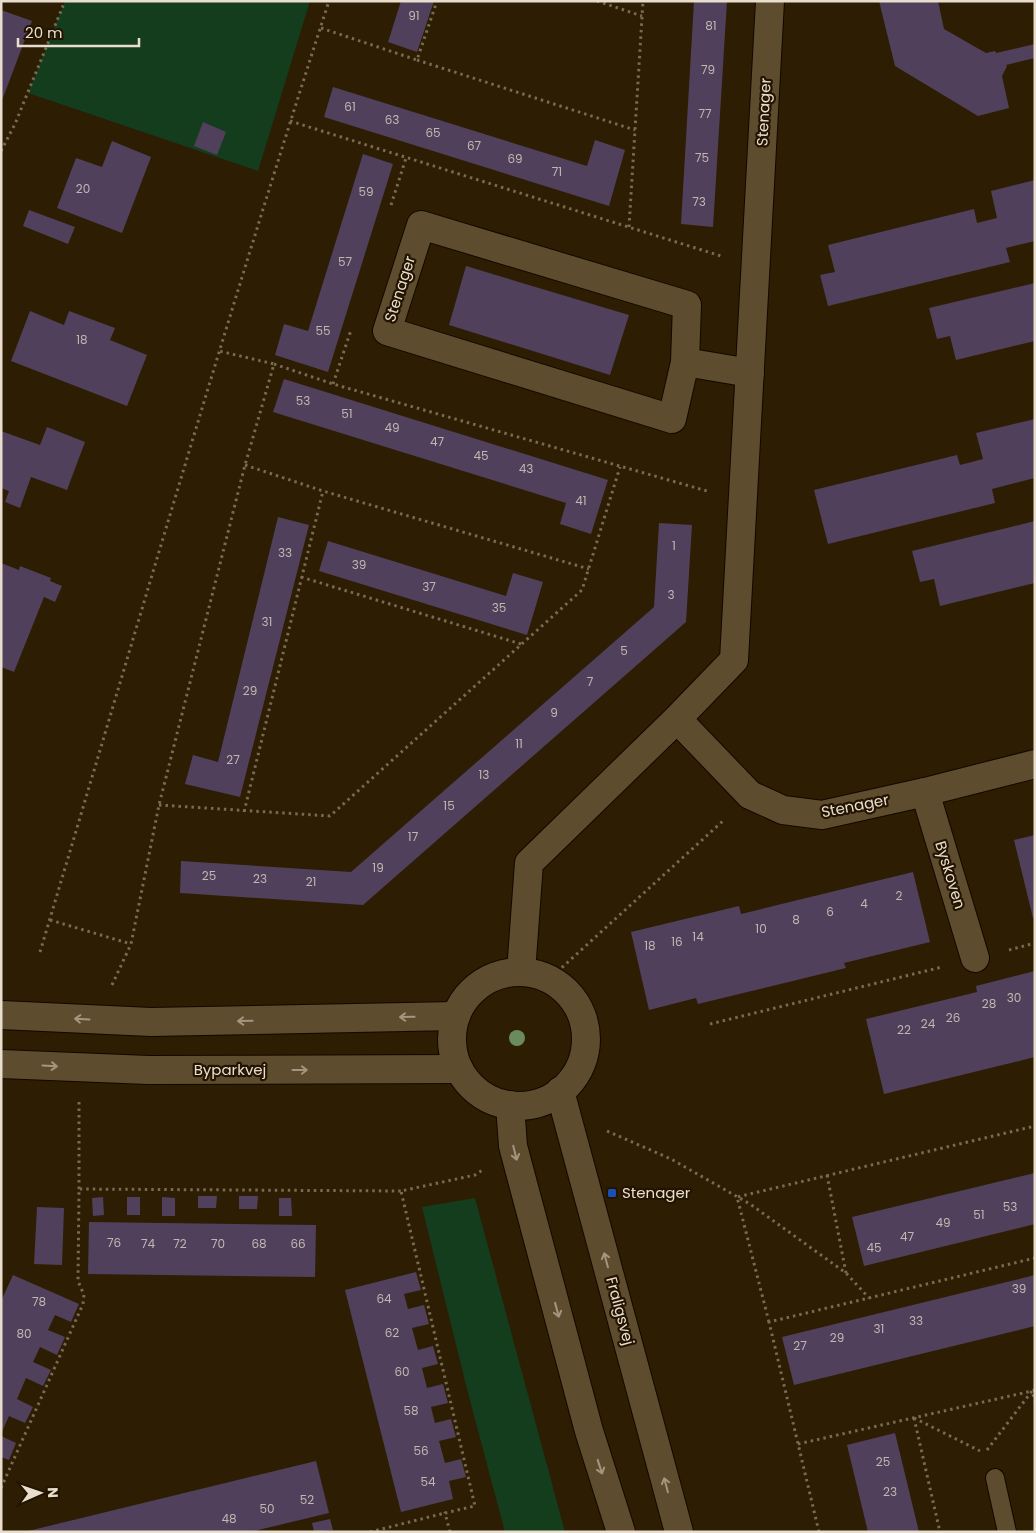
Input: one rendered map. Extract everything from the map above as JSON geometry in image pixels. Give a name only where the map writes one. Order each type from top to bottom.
[{"type":"street","name":"Stenager","points":[[521,972],[529,863],[677,719],[734,660],[770,1]]},
{"type":"street","name":"Stenager","points":[[421,226],[687,305],[685,362],[672,419],[387,331],[421,226]]},
{"type":"street","points":[[685,362],[750,373]]},
{"type":"street","name":"Stenager","points":[[677,719],[750,796],[783,810],[822,815],[925,792],[1035,764]]},
{"type":"street","name":"Byskoven","points":[[925,792],[975,958]]},
{"type":"street","points":[[521,972],[536,974],[550,979],[572,998],[580,1011],[584,1025],[585,1040],[584,1054],[579,1068],[560,1091],[549,1098],[524,1106],[494,1101],[468,1083],[459,1069],[454,1057],[452,1043],[452,1029],[456,1016],[462,1004],[481,984],[500,975],[521,972]]},
{"type":"street","points":[[1,1015],[151,1022],[456,1016]]},
{"type":"street","name":"Byparkvej","points":[[1,1064],[148,1070],[459,1069]]},
{"type":"street","name":"Fraligsvej","points":[[560,1091],[679,1532]]},
{"type":"street","points":[[510,1105],[513,1146],[589,1431],[621,1532]]},
{"type":"lane","points":[[995,1478],[1007,1532]]},
{"type":"path","points":[[1,150],[15,124],[65,1]]},
{"type":"path","points":[[40,952],[220,351],[290,121],[329,1]]},
{"type":"path","points":[[417,60],[437,1]]},
{"type":"path","points":[[597,1],[642,16]]},
{"type":"path","points":[[629,227],[643,1]]},
{"type":"path","points":[[320,28],[635,130]]},
{"type":"path","points":[[290,121],[756,267]]},
{"type":"path","points":[[220,351],[274,364],[333,384],[743,502]]},
{"type":"path","points":[[96,1020],[130,944],[159,806],[245,465],[274,364]]},
{"type":"path","points":[[245,465],[322,491],[589,569]]},
{"type":"path","points":[[159,806],[330,816],[582,590],[620,467]]},
{"type":"path","points":[[244,812],[322,491]]},
{"type":"path","points":[[301,577],[522,645]]},
{"type":"path","points":[[550,979],[750,796]]},
{"type":"path","points":[[50,920],[130,944]]},
{"type":"path","points":[[710,1024],[1035,943]]},
{"type":"path","points":[[1,1488],[83,1304],[84,1295],[78,1281],[79,1068]]},
{"type":"path","points":[[737,1196],[1035,1126]]},
{"type":"path","points":[[572,1133],[590,1129],[607,1131],[672,1159],[750,1204],[846,1273],[869,1298]]},
{"type":"path","points":[[78,1189],[402,1191],[475,1174],[498,1155],[513,1146]]},
{"type":"path","points":[[827,1175],[846,1273]]},
{"type":"path","points":[[370,1532],[387,1530],[475,1506],[402,1191]]},
{"type":"path","points":[[737,1196],[819,1532]]},
{"type":"path","points":[[769,1322],[1035,1258]]},
{"type":"path","points":[[798,1444],[1033,1390]]},
{"type":"path","points":[[914,1418],[984,1453],[1033,1390]]},
{"type":"path","points":[[1033,1390],[1035,1401]]},
{"type":"path","points":[[914,1418],[940,1532]]},
{"type":"path","points":[[445,1513],[450,1532]]},
{"type":"green space","points":[[65,1],[310,1],[258,171],[28,93]]},
{"type":"green space","points":[[475,1198],[565,1532],[505,1532],[422,1207]]},
{"type":"building","points":[[401,1],[434,1],[417,52],[388,42]]},
{"type":"building","points":[[694,1],[727,1],[713,227],[681,224]]},
{"type":"building","points":[[879,1],[938,1],[944,29],[986,53],[995,51],[996,53],[1035,44],[1035,58],[1006,65],[1002,76],[1009,108],[978,116],[895,66]]},
{"type":"building","points":[[1,10],[32,21],[1,103]]},
{"type":"building","points":[[333,87],[587,166],[595,140],[625,150],[609,206],[324,117]]},
{"type":"building","points":[[203,122],[226,132],[217,155],[194,146]]},
{"type":"building","points":[[112,141],[151,157],[122,233],[57,208],[76,158],[102,167]]},
{"type":"building","points":[[363,154],[393,164],[328,372],[275,355],[284,324],[308,331]]},
{"type":"building","points":[[1035,180],[1035,241],[1006,248],[1010,262],[828,306],[820,275],[835,272],[828,245],[974,209],[977,223],[997,218],[991,191]]},
{"type":"building","points":[[29,210],[75,227],[68,244],[23,226]]},
{"type":"building","points":[[466,266],[629,315],[610,375],[449,325]]},
{"type":"building","points":[[1035,283],[1035,341],[956,360],[950,336],[937,339],[929,308]]},
{"type":"building","points":[[30,311],[64,325],[69,311],[115,328],[110,340],[147,355],[127,406],[11,361]]},
{"type":"building","points":[[284,379],[608,480],[591,534],[560,524],[566,503],[273,412]]},
{"type":"building","points":[[1035,419],[1035,478],[992,489],[995,503],[828,544],[814,490],[957,455],[960,465],[983,459],[976,433]]},
{"type":"building","points":[[47,427],[85,442],[67,490],[31,477],[20,508],[5,502],[9,491],[1,488],[1,431],[40,445]]},
{"type":"building","points":[[278,517],[309,525],[240,797],[185,784],[193,755],[218,762]]},
{"type":"building","points":[[1035,521],[1035,583],[940,606],[934,579],[920,582],[912,551]]},
{"type":"building","points":[[659,523],[692,525],[686,622],[363,905],[180,893],[181,861],[351,872],[654,607]]},
{"type":"building","points":[[328,541],[506,596],[513,573],[543,582],[527,635],[319,571]]},
{"type":"building","points":[[1,563],[19,570],[20,566],[51,578],[50,581],[62,586],[55,602],[44,597],[14,672],[1,667]]},
{"type":"building","points":[[1035,835],[1035,917],[1033,918],[1014,840]]},
{"type":"building","points":[[913,872],[930,942],[844,963],[846,968],[698,1004],[696,998],[649,1010],[631,932],[739,906],[741,914]]},
{"type":"building","points":[[1035,971],[1035,1057],[884,1094],[866,1019],[977,992],[976,986]]},
{"type":"building","points":[[1035,1173],[1035,1224],[864,1266],[852,1217]]},
{"type":"building","points":[[198,1196],[217,1196],[216,1208],[198,1208]]},
{"type":"building","points":[[239,1196],[258,1196],[257,1209],[239,1209]]},
{"type":"building","points":[[103,1197],[104,1215],[93,1216],[92,1198]]},
{"type":"building","points":[[127,1197],[140,1197],[140,1215],[127,1215]]},
{"type":"building","points":[[162,1197],[175,1198],[175,1216],[162,1216]]},
{"type":"building","points":[[279,1198],[291,1198],[292,1216],[279,1216]]},
{"type":"building","points":[[37,1207],[64,1208],[62,1265],[34,1264]]},
{"type":"building","points":[[89,1222],[316,1225],[315,1277],[88,1274]]},
{"type":"building","points":[[416,1272],[421,1290],[404,1294],[408,1309],[424,1305],[429,1324],[412,1328],[418,1350],[433,1346],[438,1364],[422,1368],[427,1388],[443,1384],[448,1403],[431,1407],[435,1423],[451,1419],[456,1437],[439,1441],[445,1463],[461,1459],[466,1477],[449,1481],[453,1499],[401,1512],[345,1290]]},
{"type":"building","points":[[13,1275],[79,1304],[71,1322],[55,1315],[48,1330],[65,1337],[57,1355],[40,1347],[33,1362],[51,1370],[43,1386],[26,1378],[17,1399],[33,1407],[25,1423],[9,1416],[1,1434],[1,1301]]},
{"type":"building","points":[[1035,1275],[1035,1326],[794,1385],[782,1337]]},
{"type":"building","points":[[895,1433],[919,1532],[868,1532],[847,1445]]},
{"type":"building","points":[[1,1436],[16,1443],[9,1460],[1,1457]]},
{"type":"building","points":[[316,1461],[329,1513],[250,1532],[24,1532]]},
{"type":"building","points":[[330,1519],[333,1530],[314,1532],[312,1523]]},
{"type":"place","name":"Stenager","points":[[612,1193]]}]
